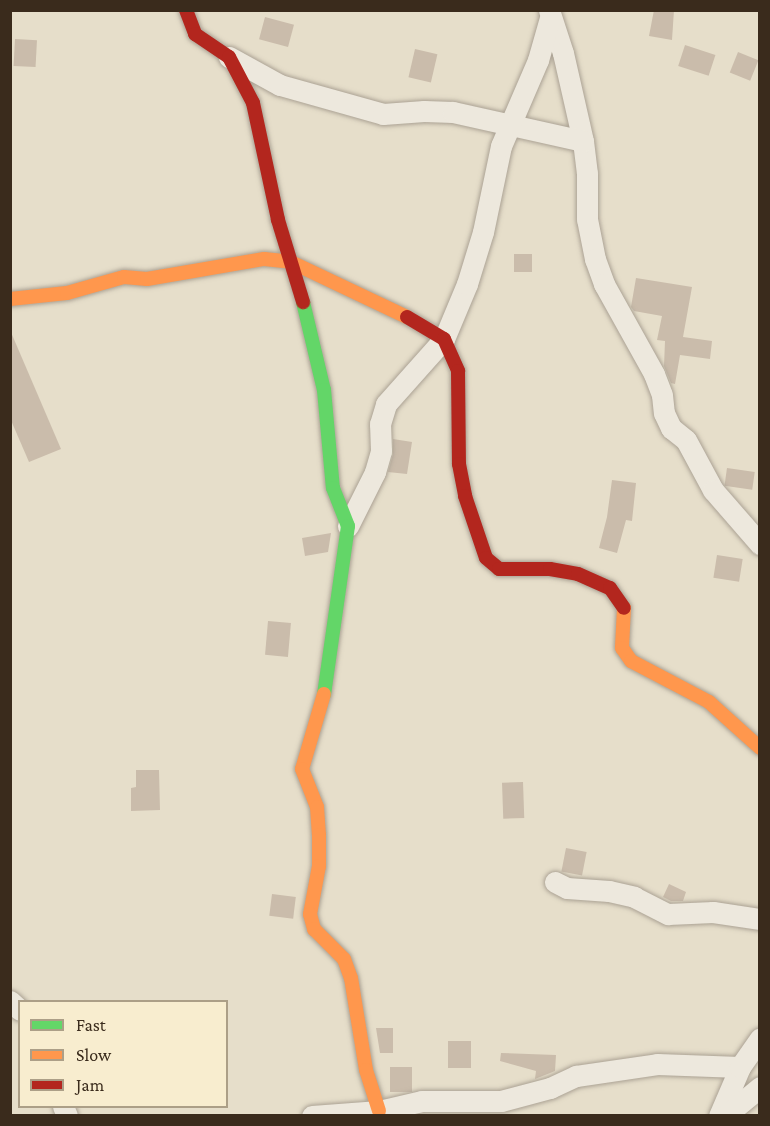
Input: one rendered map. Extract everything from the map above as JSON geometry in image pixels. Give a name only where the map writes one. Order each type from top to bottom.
[{"type":"street","points":[[186,10],[195,34],[229,57],[280,85],[383,114],[424,111],[453,112],[583,141]]},
{"type":"street","points":[[379,1111],[366,1070],[351,978],[344,959],[314,929],[310,914],[319,866],[319,835],[317,807],[302,769],[322,704],[332,652],[348,526],[375,472],[381,451],[380,424],[386,404],[444,339],[467,284],[483,232],[501,146],[538,60],[549,14]]},
{"type":"street","points":[[549,14],[563,53],[583,141],[587,173],[587,219],[595,259],[604,284],[654,374],[662,395],[664,413],[671,428],[686,440],[713,490],[759,544]]},
{"type":"street","points":[[229,57],[253,103],[278,220],[311,329],[324,390],[333,488],[348,526]]},
{"type":"street","points":[[10,299],[67,293],[102,281],[124,277],[147,279],[264,259],[291,262],[401,314],[444,339],[458,371],[459,464],[465,496],[486,558],[499,568],[550,569],[578,574],[610,588],[624,609],[622,648],[631,661],[709,702],[759,748]]},
{"type":"street","points":[[555,882],[567,888],[609,891],[634,897],[668,914],[713,912],[759,919]]},
{"type":"street","points":[[719,1116],[740,1067],[759,1038]]},
{"type":"street","points":[[312,1116],[379,1111],[422,1101],[501,1101],[549,1088],[576,1076],[657,1064],[740,1067]]},
{"type":"street","points":[[725,1116],[759,1087]]},
{"type":"building","points":[[654,10],[674,10],[672,40],[649,36]]},
{"type":"building","points":[[265,17],[294,25],[288,47],[259,39]]},
{"type":"building","points":[[15,39],[37,40],[36,67],[14,66]]},
{"type":"building","points":[[685,45],[715,55],[709,76],[678,66]]},
{"type":"building","points":[[415,49],[437,54],[431,82],[408,77]]},
{"type":"building","points":[[738,52],[758,60],[750,81],[730,72]]},
{"type":"building","points":[[514,254],[532,254],[532,272],[514,272]]},
{"type":"building","points":[[636,278],[692,287],[683,337],[712,341],[710,359],[680,355],[675,384],[671,383],[664,366],[665,341],[657,340],[662,316],[634,311],[631,307]]},
{"type":"building","points":[[10,330],[61,449],[29,462],[10,418]]},
{"type":"building","points":[[393,439],[412,442],[407,474],[388,472],[393,454]]},
{"type":"building","points":[[727,468],[755,472],[752,490],[724,486]]},
{"type":"building","points":[[612,480],[636,483],[632,521],[626,520],[617,553],[599,548],[607,517]]},
{"type":"building","points":[[331,533],[328,552],[305,556],[302,538]]},
{"type":"building","points":[[717,555],[743,559],[739,582],[713,578]]},
{"type":"building","points":[[268,621],[291,623],[288,657],[265,655]]},
{"type":"building","points":[[136,770],[159,770],[160,810],[131,811],[131,788],[136,787]]},
{"type":"building","points":[[523,782],[524,818],[503,819],[502,783]]},
{"type":"building","points":[[566,848],[587,852],[582,876],[561,872]]},
{"type":"building","points":[[669,884],[686,892],[683,901],[671,901],[663,897]]},
{"type":"building","points":[[272,894],[296,897],[293,919],[269,916]]},
{"type":"building","points":[[376,1028],[393,1028],[393,1053],[380,1053]]},
{"type":"building","points":[[448,1041],[471,1041],[471,1068],[448,1068]]},
{"type":"building","points":[[501,1053],[556,1055],[555,1071],[535,1079],[536,1071],[500,1061]]},
{"type":"building","points":[[390,1067],[412,1067],[412,1092],[390,1092]]},
{"type":"traffic: fast","points":[[303,302],[324,390],[333,488],[348,526],[324,694]]},
{"type":"traffic: slow","points":[[10,299],[67,293],[124,277],[147,279],[264,259],[291,262],[407,317]]},
{"type":"traffic: slow","points":[[624,608],[622,648],[631,661],[709,702],[760,748]]},
{"type":"traffic: slow","points":[[324,694],[302,769],[317,807],[319,835],[319,866],[310,914],[314,929],[344,959],[351,978],[366,1070],[379,1111]]},
{"type":"traffic: jam","points":[[186,10],[195,34],[229,57],[253,103],[278,220],[303,302]]},
{"type":"traffic: jam","points":[[407,317],[444,339],[458,371],[459,464],[465,496],[486,558],[499,569],[550,569],[578,574],[610,588],[624,608]]}]
